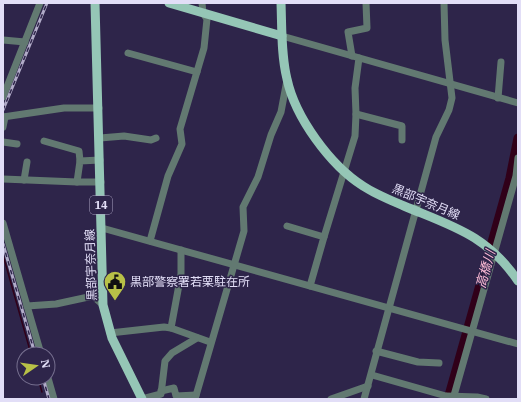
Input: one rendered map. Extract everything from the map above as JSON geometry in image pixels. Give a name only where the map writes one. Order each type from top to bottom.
[{"type":"main road","name":"黒部宇奈月線","points":[[95,3],[100,138],[103,303],[110,333],[142,399]]},
{"type":"main road","points":[[169,3],[282,36]]},
{"type":"main road","name":"黒部宇奈月線","points":[[281,3],[282,36],[287,80],[299,110],[325,152],[344,172],[363,186],[415,210],[450,223],[486,245],[518,282]]},
{"type":"street","points":[[3,96],[40,3]]},
{"type":"street","points":[[150,241],[168,176],[182,144],[180,128],[204,48],[206,19],[203,13],[202,3]]},
{"type":"street","points":[[310,286],[355,136],[356,57],[348,32],[367,28],[366,3]]},
{"type":"street","points":[[364,399],[372,376],[376,351],[436,136],[449,110],[452,98],[445,40],[444,3]]},
{"type":"street","points":[[282,36],[518,103]]},
{"type":"street","points":[[3,40],[25,42]]},
{"type":"street","points":[[128,53],[197,72]]},
{"type":"street","points":[[498,98],[502,62]]},
{"type":"street","points":[[161,391],[174,388],[176,396],[195,397],[233,264],[244,231],[243,207],[258,177],[271,135],[281,112],[287,80]]},
{"type":"street","points":[[3,127],[4,117],[64,108],[99,108]]},
{"type":"street","points":[[356,114],[402,126],[402,140]]},
{"type":"street","points":[[100,138],[124,136],[151,140],[156,138]]},
{"type":"street","points":[[44,141],[79,151],[80,161],[77,182]]},
{"type":"street","points":[[3,142],[17,144]]},
{"type":"street","points":[[453,398],[516,176],[518,158]]},
{"type":"street","points":[[80,161],[100,160]]},
{"type":"street","points":[[24,180],[26,162]]},
{"type":"street","points":[[3,179],[101,182]]},
{"type":"street","points":[[3,223],[39,346]]},
{"type":"street","points":[[287,226],[324,237]]},
{"type":"street","points":[[102,228],[518,344]]},
{"type":"street","points":[[171,328],[181,274],[181,250]]},
{"type":"street","points":[[27,306],[67,303],[93,296],[103,303]]},
{"type":"street","points":[[110,333],[164,327],[171,328],[210,342]]},
{"type":"street","points":[[142,399],[158,396],[161,391],[165,361],[172,353],[197,338]]},
{"type":"street","points":[[376,351],[418,362],[439,363]]},
{"type":"street","points":[[372,376],[453,398],[486,399]]},
{"type":"street","points":[[50,386],[54,399]]},
{"type":"street","points":[[331,399],[368,386]]},
{"type":"waterway","name":"高橋川","points":[[448,399],[510,178],[518,138]]},
{"type":"waterway","points":[[3,255],[29,346]]},
{"type":"waterway","points":[[40,386],[42,392]]},
{"type":"railway","points":[[3,110],[47,3]]},
{"type":"railway","points":[[3,244],[33,346]]},
{"type":"railway","points":[[45,386],[49,399]]},
{"type":"place","name":"黒部警察署若栗駐在所","points":[[115,302]]}]
